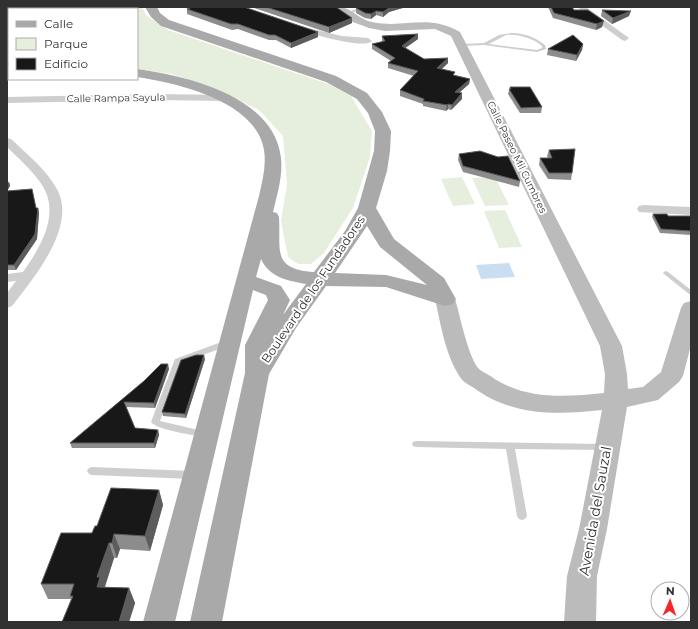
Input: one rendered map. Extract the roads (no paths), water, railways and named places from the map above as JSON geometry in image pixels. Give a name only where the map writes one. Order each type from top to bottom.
[{"type":"main road","name":"Boulevard de los Fundadores","points":[[151,7],[155,15],[165,23],[331,79],[362,96],[375,112],[383,131],[382,151],[378,171],[367,208],[354,232],[287,325],[257,374],[206,622]]},
{"type":"main road","points":[[138,73],[188,84],[225,98],[241,107],[256,120],[269,140],[273,156],[273,168],[266,202],[229,342],[159,622]]},
{"type":"main road","points":[[266,202],[270,213],[270,251],[273,263],[279,268],[289,273],[320,280],[364,279],[385,281],[406,285],[445,299]]},
{"type":"main road","points":[[367,208],[387,243],[437,283],[445,299]]},
{"type":"main road","points":[[245,280],[274,291],[279,300],[257,345],[257,374]]},
{"type":"street","name":"Calle Paseo Mil Cumbres","points":[[335,7],[358,21],[374,26],[393,27],[416,24],[441,26],[456,34],[611,346],[616,374],[616,400]]},
{"type":"street","points":[[581,7],[624,38]]},
{"type":"street","points":[[288,23],[331,37],[368,41]]},
{"type":"street","name":"Calle Rampa Sayula","points":[[7,100],[154,97],[225,98]]},
{"type":"street","points":[[7,141],[47,184],[55,200],[55,221],[46,244],[27,276],[7,303]]},
{"type":"street","points":[[642,209],[691,211]]},
{"type":"street","points":[[7,278],[27,276]]},
{"type":"street","points":[[445,299],[457,346],[469,373],[496,392],[528,403],[578,404],[616,400],[650,394],[671,376],[691,308]]},
{"type":"street","name":"Avenida del Sauzal","points":[[580,622],[582,576],[593,529],[606,447],[616,400]]},
{"type":"lane","points":[[346,14],[364,7]]},
{"type":"lane","points":[[462,44],[484,44],[537,51],[544,49],[544,46],[535,40],[514,34],[500,36],[484,44]]},
{"type":"lane","points":[[666,273],[691,294]]},
{"type":"lane","points":[[206,435],[155,422],[178,361],[229,342]]},
{"type":"lane","points":[[416,444],[606,447]]},
{"type":"lane","points":[[510,446],[522,516]]},
{"type":"lane","points":[[91,471],[196,475]]},
{"type":"water","points":[[509,263],[515,277],[481,279],[476,265]]}]
